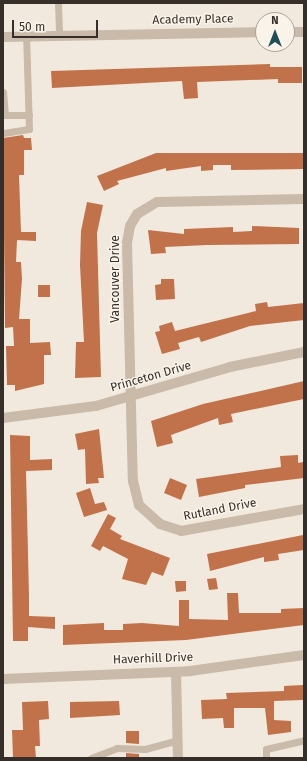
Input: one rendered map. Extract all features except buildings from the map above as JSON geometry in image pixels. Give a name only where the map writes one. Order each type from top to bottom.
[{"type":"street","name":"Academy Place","points":[[3,37],[255,32]]},
{"type":"street","name":"Vancouver Drive","points":[[131,396],[127,243],[137,214],[162,201],[304,199]]},
{"type":"street","name":"Princeton Drive","points":[[3,418],[71,411],[131,396],[230,367],[304,352]]},
{"type":"street","name":"Rutland Drive","points":[[131,396],[134,492],[147,515],[160,524],[188,531],[304,509]]},
{"type":"street","name":"Haverhill Drive","points":[[3,679],[176,672],[304,655]]},
{"type":"street","points":[[176,672],[178,758]]},
{"type":"lane","points":[[58,3],[59,36]]},
{"type":"lane","points":[[3,133],[27,132],[29,115],[26,36]]},
{"type":"lane","points":[[3,92],[5,115],[29,115]]},
{"type":"lane","points":[[91,758],[117,748],[145,749],[178,740]]},
{"type":"lane","points":[[266,758],[266,749],[304,740]]}]
